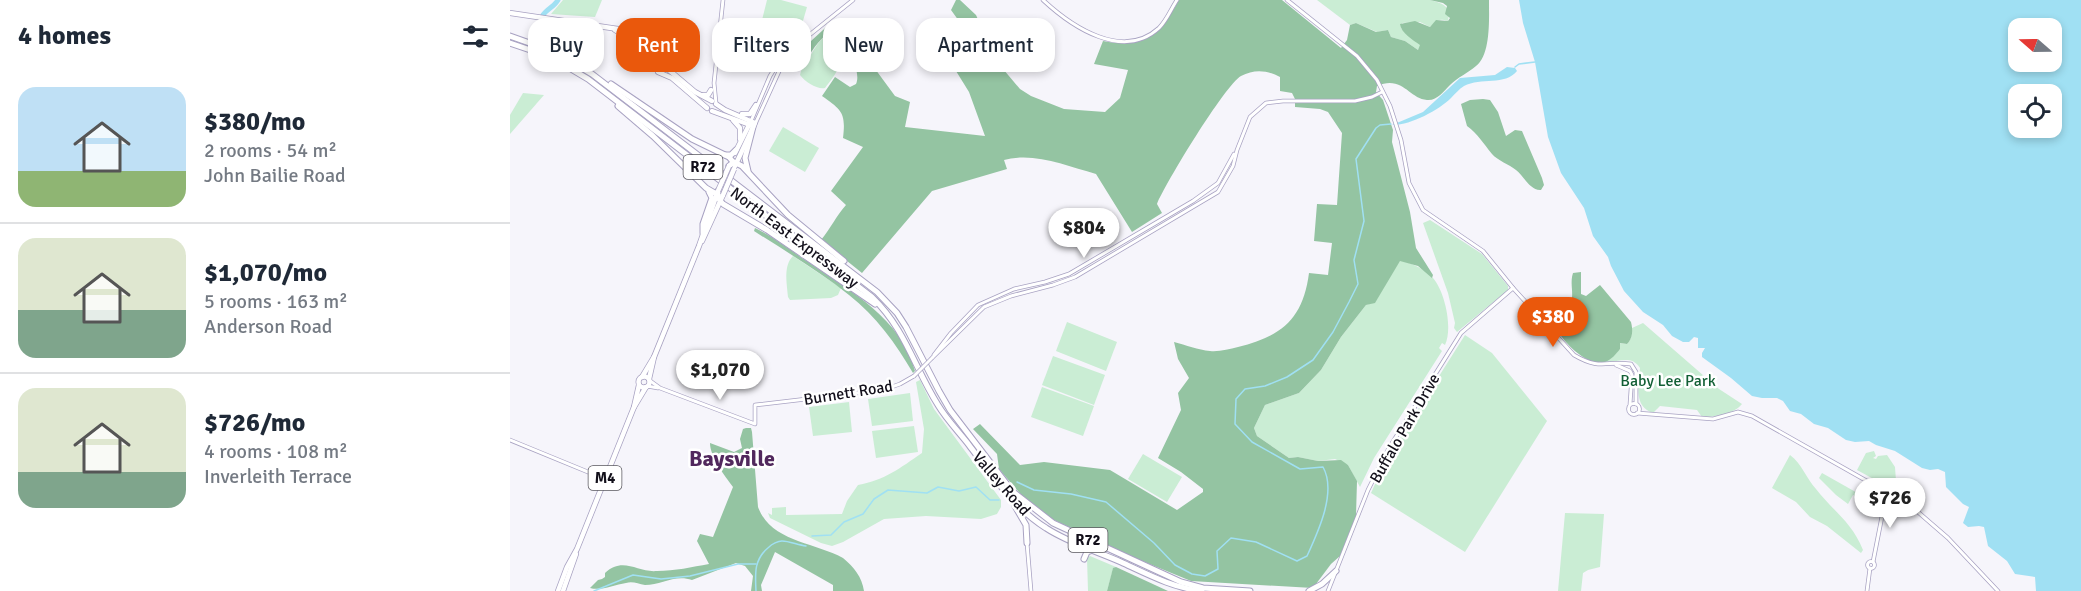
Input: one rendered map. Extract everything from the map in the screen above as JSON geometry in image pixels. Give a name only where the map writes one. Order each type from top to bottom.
[{"type":"highway","name":"North East Expressway","points":[[510,36],[555,52],[590,76],[859,277],[888,303],[906,327],[939,392],[963,427]]},
{"type":"highway","name":"North East Expressway","points":[[510,43],[551,57],[590,76],[872,297],[903,335],[938,406],[968,444]]},
{"type":"highway","points":[[590,76],[605,80],[693,139],[721,153],[731,155],[737,148]]},
{"type":"highway","points":[[590,76],[598,91],[654,136],[706,188],[712,198],[702,233]]},
{"type":"highway","points":[[751,176],[745,158],[752,124]]},
{"type":"highway","points":[[721,153],[733,165],[751,176],[788,215],[856,271],[859,277]]},
{"type":"highway","points":[[706,188],[720,193],[720,201],[726,206],[767,230],[884,310]]},
{"type":"highway","points":[[717,210],[721,205],[726,206]]},
{"type":"highway","name":"Valley Road","points":[[963,427],[1012,491],[1060,527],[1181,582],[1203,588],[1250,591]]},
{"type":"highway","name":"Valley Road","points":[[968,444],[1006,492],[1026,513],[1045,528],[1170,584],[1202,591]]},
{"type":"highway","points":[[1006,492],[1025,521],[1027,543]]},
{"type":"highway","points":[[1060,527],[1082,539],[1085,547]]},
{"type":"highway","points":[[1084,559],[1088,552],[1093,550]]},
{"type":"highway","points":[[1310,591],[1336,571]]},
{"type":"main road","points":[[510,13],[616,29]]},
{"type":"main road","points":[[658,72],[672,78],[710,110],[737,123],[741,136],[737,148]]},
{"type":"main road","points":[[671,72],[695,92],[752,124]]},
{"type":"main road","points":[[695,92],[706,96],[711,90]]},
{"type":"main road","points":[[710,110],[716,110],[712,102]]},
{"type":"main road","points":[[710,110],[712,102]]},
{"type":"main road","points":[[725,110],[748,115],[756,105]]},
{"type":"main road","points":[[729,118],[752,124]]},
{"type":"main road","name":"M4","points":[[733,165],[737,148],[752,124]]},
{"type":"main road","name":"M4","points":[[699,246],[702,233],[752,124]]},
{"type":"main road","name":"M4","points":[[562,591],[634,407],[649,380],[654,357],[699,246],[720,201]]},
{"type":"main road","name":"M4","points":[[634,407],[639,379],[654,357]]},
{"type":"main road","points":[[642,376],[646,376],[649,380]]},
{"type":"main road","points":[[639,385],[646,387]]},
{"type":"main road","name":"M4","points":[[558,591],[577,549]]},
{"type":"street","points":[[712,102],[723,0]]},
{"type":"street","name":"M4","points":[[811,33],[853,0]]},
{"type":"street","points":[[1043,0],[1079,27],[1104,38],[1123,42],[1141,39],[1157,29],[1177,0]]},
{"type":"street","points":[[1287,0],[1357,56],[1372,72],[1390,106],[1409,183],[1423,210],[1483,252],[1574,355],[1593,364],[1631,364],[1636,372],[1637,413]]},
{"type":"street","name":"M4","points":[[752,124],[756,105],[772,72]]},
{"type":"street","name":"M4","points":[[752,124],[778,72]]},
{"type":"street","points":[[712,102],[711,90],[714,82]]},
{"type":"street","points":[[932,358],[978,305],[1075,277],[1218,192],[1233,166],[1250,117],[1266,103],[1354,101],[1382,92]]},
{"type":"street","name":"Buffalo Park Drive","points":[[1328,591],[1382,460],[1456,340],[1466,328],[1514,288]]},
{"type":"street","points":[[932,358],[990,302]]},
{"type":"street","points":[[945,341],[954,337]]},
{"type":"street","name":"Burnett Road","points":[[660,388],[755,424],[755,405],[883,390],[914,376],[932,358]]},
{"type":"street","points":[[1614,364],[1630,370],[1632,375],[1628,408],[1630,413],[1713,419],[1738,412],[1745,413],[1887,491],[1916,510],[1948,538],[1998,591]]},
{"type":"street","points":[[649,380],[660,388]]},
{"type":"street","points":[[646,387],[660,388]]},
{"type":"street","points":[[1630,404],[1637,405],[1650,415]]},
{"type":"street","points":[[510,440],[605,479]]},
{"type":"street","points":[[1867,591],[1872,568],[1868,566],[1868,562],[1874,562],[1887,491]]},
{"type":"street","points":[[1885,498],[1900,499]]},
{"type":"street","points":[[1027,543],[1031,591]]},
{"type":"green space","points":[[563,0],[602,0],[595,17],[551,14]]},
{"type":"green space","points":[[767,0],[781,0],[807,7],[804,18],[762,18]]},
{"type":"green space","points":[[956,0],[960,0],[977,18],[957,18],[951,10]]},
{"type":"green space","points":[[1179,0],[1282,0],[1341,48],[1347,40],[1350,25],[1356,23],[1376,32],[1388,30],[1391,37],[1405,41],[1418,50],[1420,45],[1405,33],[1400,24],[1415,21],[1430,27],[1436,20],[1448,21],[1450,18],[1445,14],[1447,6],[1430,0],[1489,0],[1487,45],[1481,61],[1440,95],[1427,100],[1393,83],[1377,86],[1376,92],[1383,100],[1393,130],[1392,142],[1410,212],[1416,248],[1433,275],[1432,278],[1418,266],[1400,261],[1375,303],[1366,305],[1341,337],[1321,370],[1299,393],[1265,405],[1254,428],[1257,436],[1289,458],[1298,457],[1318,461],[1341,460],[1348,465],[1357,481],[1356,516],[1340,556],[1313,588],[1191,581],[1125,554],[1052,519],[1029,504],[999,469],[997,454],[973,429],[980,424],[1020,465],[1044,462],[1110,470],[1177,510],[1203,492],[1203,489],[1181,472],[1158,458],[1181,410],[1178,393],[1189,378],[1178,359],[1174,342],[1201,350],[1217,351],[1253,343],[1267,337],[1278,331],[1296,314],[1302,302],[1309,273],[1328,275],[1332,243],[1314,241],[1317,204],[1337,205],[1342,133],[1328,112],[1295,107],[1292,93],[1280,91],[1280,77],[1265,72],[1251,72],[1241,76],[1233,83],[1196,136],[1157,204],[1162,213],[1132,232],[1096,174],[1050,161],[1016,158],[1004,160],[1007,169],[932,191],[862,273],[821,240],[846,205],[831,191],[863,147],[843,138],[844,123],[841,113],[822,96],[835,77],[850,87],[856,84],[857,72],[877,72],[895,96],[910,102],[905,127],[985,136],[969,92],[957,72],[1006,72],[1020,89],[1031,96],[1064,109],[1105,112],[1120,98],[1128,70],[1094,64],[1103,41],[1130,43],[1150,37],[1165,22]]},
{"type":"green space","points":[[1317,0],[1430,0],[1445,6],[1449,16],[1448,21],[1439,20],[1430,27],[1420,22],[1402,23],[1401,28],[1421,45],[1418,50],[1405,41],[1391,37],[1388,30],[1377,32],[1356,23],[1350,25]]},
{"type":"green space","points":[[823,30],[823,38],[811,52],[811,41]]},
{"type":"green space","points":[[823,38],[823,72],[836,72],[825,88],[812,85],[800,75],[801,72],[811,72],[811,55]]},
{"type":"green space","points":[[523,93],[544,95],[510,134],[510,115]]},
{"type":"green space","points":[[1470,100],[1490,100],[1498,112],[1506,136],[1515,130],[1522,131],[1542,178],[1544,185],[1541,190],[1527,183],[1516,170],[1494,156],[1467,126],[1461,104]]},
{"type":"green space","points":[[783,127],[819,148],[805,172],[769,151]]},
{"type":"green space","points":[[1430,220],[1482,254],[1508,286],[1508,290],[1457,332],[1454,328],[1455,323],[1448,293],[1423,223]]},
{"type":"green space","points":[[755,228],[810,263],[873,308],[898,336],[908,352],[915,371],[913,373],[885,331],[859,303],[826,278],[754,231]]},
{"type":"green space","points":[[793,256],[841,288],[838,295],[831,298],[790,300],[786,275]]},
{"type":"green space","points":[[1400,260],[1426,272],[1437,284],[1448,320],[1447,338],[1445,345],[1442,343],[1439,348],[1442,351],[1374,458],[1360,487],[1348,465],[1335,459],[1318,461],[1298,457],[1289,458],[1257,436],[1254,428],[1265,405],[1299,393],[1321,370],[1341,337],[1366,305],[1375,302]]},
{"type":"green space","points":[[1581,272],[1581,294],[1586,296],[1600,285],[1631,322],[1632,334],[1629,342],[1620,343],[1620,349],[1605,362],[1598,363],[1585,358],[1571,348],[1558,331],[1571,302],[1573,273]]},
{"type":"green space","points":[[1067,322],[1117,342],[1106,371],[1056,351]]},
{"type":"green space","name":"Baby Lee Park","points":[[1643,323],[1719,389],[1742,404],[1729,413],[1707,417],[1702,417],[1697,410],[1660,406],[1653,413],[1647,410],[1642,405],[1638,388],[1640,368],[1633,361],[1628,360],[1604,362],[1620,349],[1619,343],[1627,344],[1631,338],[1632,328]]},
{"type":"green space","points":[[1465,335],[1492,353],[1547,421],[1465,552],[1371,493],[1386,460]]},
{"type":"green space","points":[[1053,356],[1105,375],[1094,405],[1042,385]]},
{"type":"green space","points":[[920,380],[934,409],[1001,500],[1001,507],[997,514],[981,519],[926,516],[884,519],[832,546],[770,518],[768,513],[772,515],[772,508],[786,507],[786,515],[842,514],[847,501],[858,485],[884,477],[922,453],[924,429],[916,382]]},
{"type":"green space","points":[[1042,387],[1094,406],[1083,436],[1031,417]]},
{"type":"green space","points":[[910,393],[913,421],[872,426],[868,399]]},
{"type":"green space","points":[[849,402],[852,432],[813,436],[809,407]]},
{"type":"green space","points":[[914,426],[918,452],[876,458],[872,431]]},
{"type":"green space","points":[[751,428],[752,432],[758,507],[764,519],[794,540],[843,558],[857,573],[864,591],[833,591],[833,585],[775,552],[761,585],[762,591],[751,591],[753,576],[745,566],[736,563],[692,580],[680,578],[651,585],[631,582],[603,588],[590,588],[605,577],[605,573],[618,566],[657,571],[709,564],[697,541],[700,534],[713,537],[733,487],[715,460],[710,443],[734,452],[742,448],[740,439],[743,429]]},
{"type":"green space","points":[[1874,451],[1876,456],[1873,458],[1876,459],[1878,456],[1887,455],[1895,467],[1896,481],[1909,485],[1903,495],[1857,470],[1866,453]]},
{"type":"green space","points":[[1143,454],[1182,477],[1167,502],[1128,479]]},
{"type":"green space","points":[[1790,455],[1859,540],[1863,550],[1861,553],[1827,526],[1810,517],[1796,502],[1772,488]]},
{"type":"green space","points":[[1822,473],[1861,495],[1860,498],[1853,495],[1848,504],[1819,478]]},
{"type":"green space","points":[[1565,513],[1604,514],[1600,567],[1583,573],[1581,591],[1558,591]]},
{"type":"green space","points":[[1090,556],[1116,567],[1113,569],[1107,591],[1088,591],[1087,558]]},
{"type":"green space","points":[[1116,567],[1168,591],[1107,591],[1113,568]]},
{"type":"water","points":[[1519,0],[2081,0],[2081,591],[2036,591],[2035,577],[2015,574],[2007,561],[1988,546],[1984,527],[1968,527],[1963,523],[1969,507],[1946,487],[1945,472],[1922,468],[1895,451],[1869,441],[1846,440],[1828,428],[1814,424],[1801,414],[1790,411],[1783,401],[1777,398],[1752,396],[1702,357],[1705,348],[1698,348],[1698,338],[1694,337],[1689,342],[1683,342],[1643,312],[1624,291],[1608,257],[1593,236],[1584,208],[1561,173],[1548,137],[1535,62],[1523,23]]},
{"type":"water","points":[[1507,67],[1515,68],[1517,71],[1512,76],[1499,80],[1464,86],[1446,103],[1432,112],[1407,123],[1392,125],[1423,112],[1460,78],[1495,75]]},
{"type":"waterway","points":[[543,15],[558,0]]},
{"type":"waterway","points":[[1515,67],[1519,64],[1535,62]]},
{"type":"waterway","points":[[1017,482],[1034,490],[1071,494],[1106,502],[1154,543],[1175,565],[1192,574],[1205,576],[1218,569],[1217,551],[1231,538],[1256,542],[1297,561],[1307,556],[1321,524],[1327,500],[1327,477],[1323,467],[1300,469],[1252,442],[1235,424],[1236,399],[1245,389],[1265,386],[1287,377],[1313,360],[1333,332],[1358,284],[1354,260],[1364,221],[1356,159],[1376,128],[1380,125],[1391,124]]},
{"type":"waterway","points":[[812,536],[831,535],[844,522],[863,514],[874,499],[888,490],[927,493],[938,487],[959,491],[976,487],[990,500],[999,500]]},
{"type":"waterway","points":[[756,591],[758,561],[769,547],[782,541],[806,546]]},
{"type":"waterway","points":[[594,591],[633,575],[661,579],[690,576],[738,564],[756,564]]},
{"type":"district","name":"Baysville","points":[[732,458]]}]
